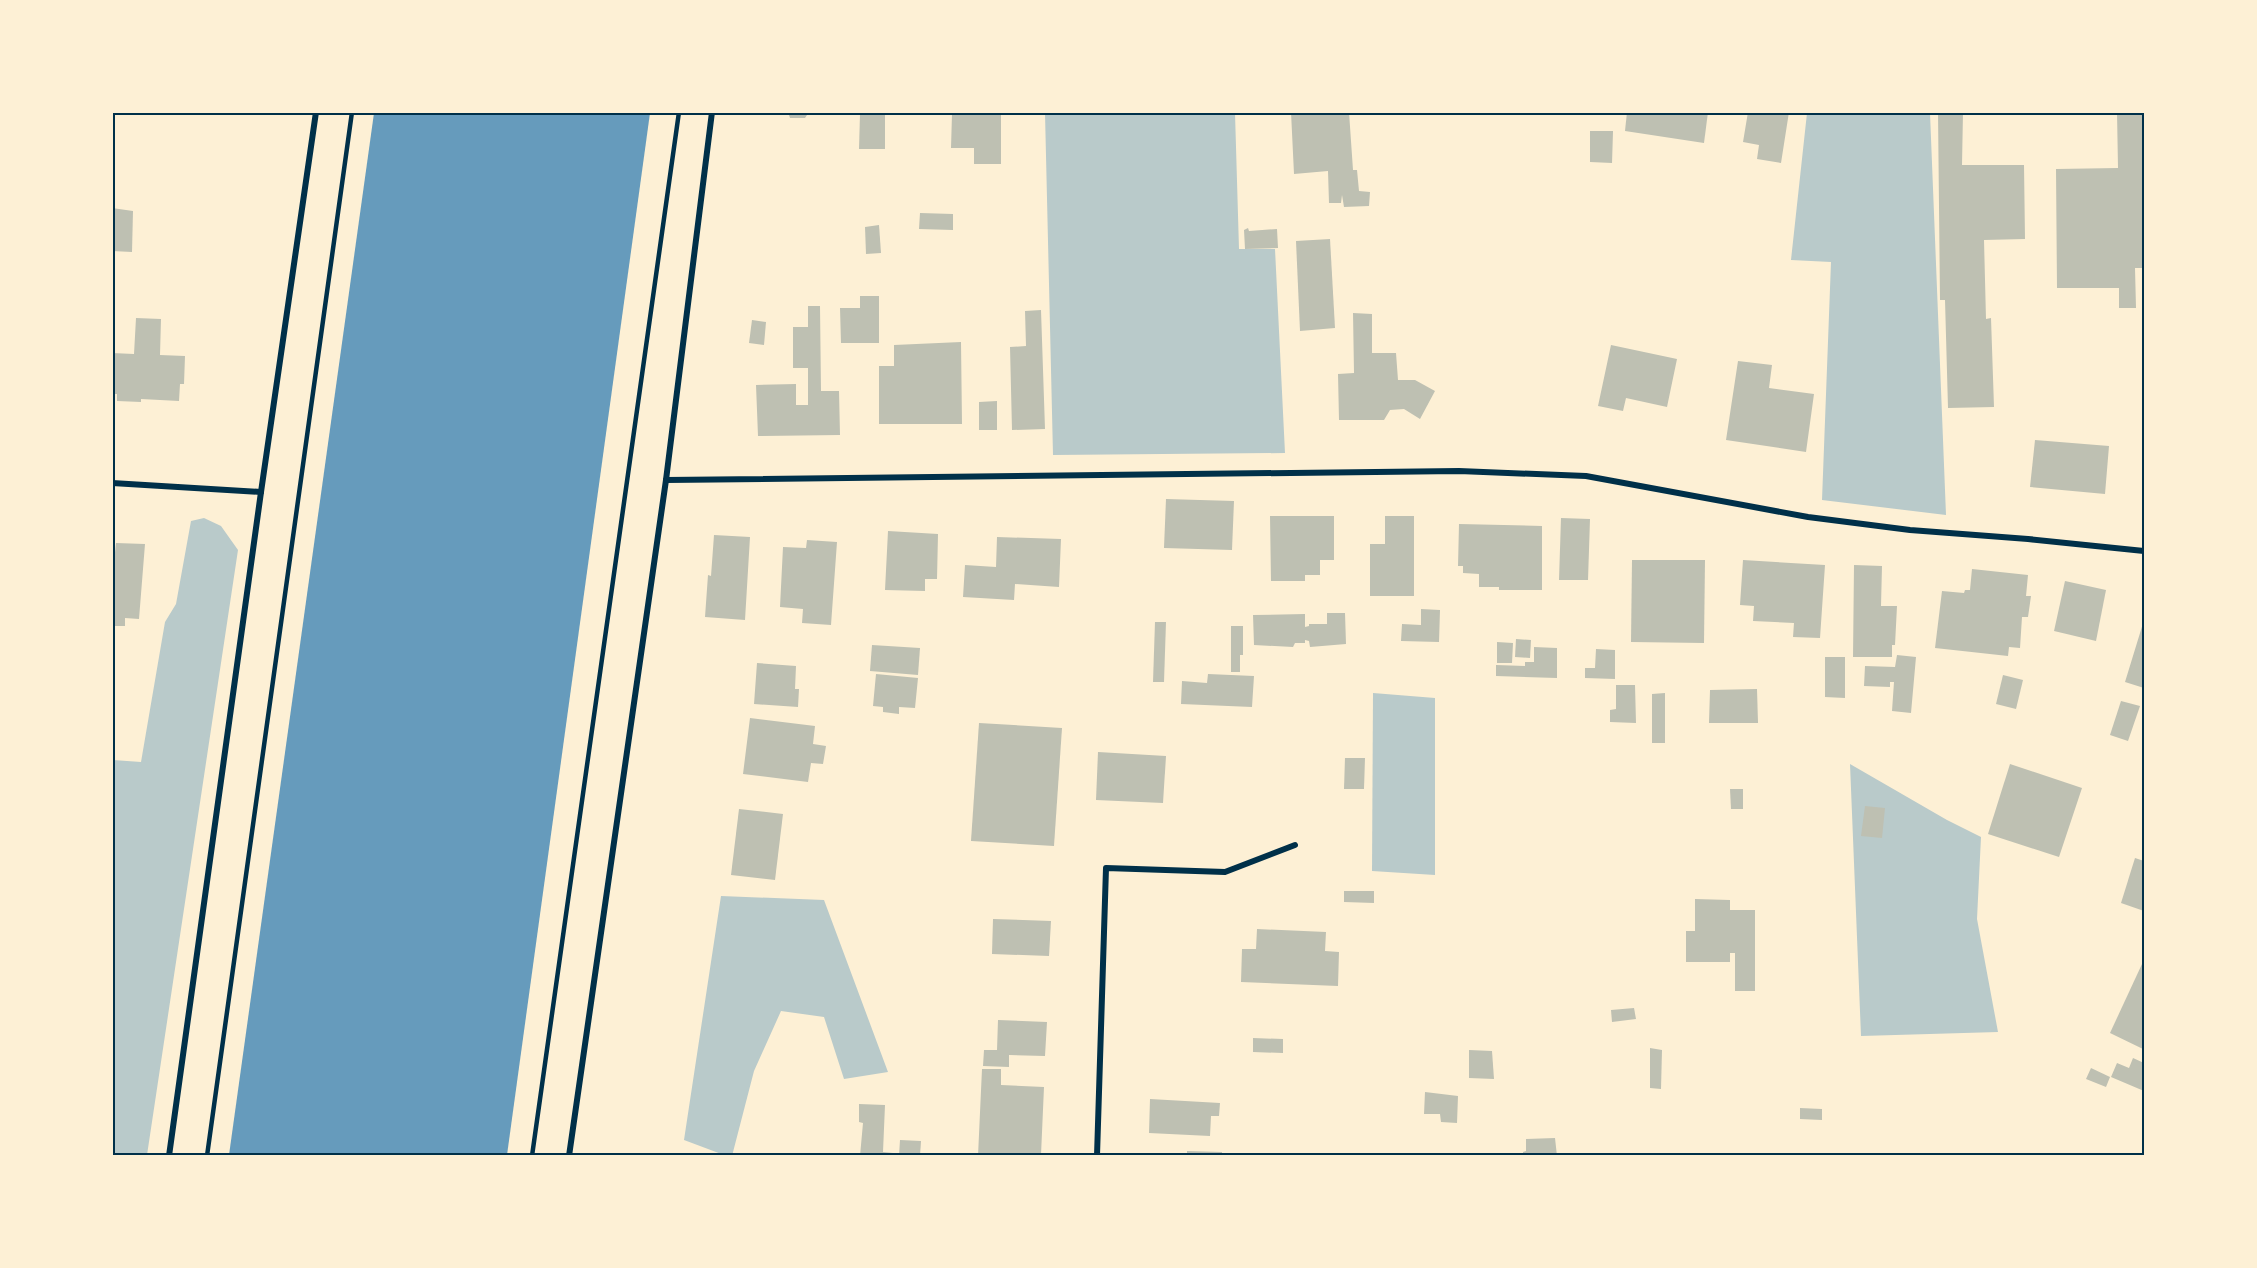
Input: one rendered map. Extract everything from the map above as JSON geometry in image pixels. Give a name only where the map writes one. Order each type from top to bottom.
[{"type":"street","points":[[170,1155],[316,112]]},
{"type":"street","points":[[569,1155],[666,480],[712,112]]},
{"type":"street","points":[[666,480],[1459,471],[1586,476],[1808,517],[1910,530],[2145,551]]},
{"type":"street","points":[[112,483],[261,492]]},
{"type":"street","points":[[1097,1155],[1106,868],[1225,872],[1295,845]]},
{"type":"lane","points":[[207,1155],[352,112]]},
{"type":"lane","points":[[532,1155],[679,112]]},
{"type":"shaded area","points":[[1045,113],[1235,113],[1239,249],[1275,249],[1285,453],[1053,455]]},
{"type":"shaded area","points":[[1807,113],[1930,113],[1946,515],[1822,500],[1831,262],[1791,260]]},
{"type":"shaded area","points":[[204,518],[221,526],[238,550],[147,1155],[113,1155],[113,760],[141,762],[165,622],[176,604],[191,521]]},
{"type":"shaded area","points":[[1373,693],[1435,698],[1435,875],[1372,871]]},
{"type":"shaded area","points":[[1850,764],[1981,837],[1977,919],[1998,1032],[1861,1036]]},
{"type":"shaded area","points":[[721,896],[824,900],[888,1072],[844,1079],[824,1017],[781,1011],[754,1071],[732,1156],[684,1140]]},
{"type":"water","points":[[374,113],[650,113],[507,1155],[229,1155]]},
{"type":"building","points":[[788,112],[807,112],[807,115],[805,118],[790,118]]},
{"type":"building","points":[[1291,112],[1349,112],[1353,170],[1357,170],[1359,191],[1370,192],[1369,206],[1344,207],[1342,195],[1341,203],[1329,203],[1328,171],[1294,174]]},
{"type":"building","points":[[1627,112],[1708,112],[1704,143],[1625,131]]},
{"type":"building","points":[[1748,112],[1789,112],[1781,163],[1757,159],[1759,145],[1743,142]]},
{"type":"building","points":[[1938,112],[1963,112],[1962,165],[2024,165],[2025,239],[1984,240],[1986,319],[1991,318],[1994,407],[1948,408],[1945,300],[1940,300]]},
{"type":"building","points":[[2117,112],[2144,112],[2144,268],[2135,268],[2136,308],[2119,308],[2119,288],[2057,288],[2056,169],[2118,168]]},
{"type":"building","points":[[860,114],[885,114],[885,149],[859,149]]},
{"type":"building","points":[[952,114],[1001,114],[1001,164],[974,164],[974,148],[951,148]]},
{"type":"building","points":[[1590,131],[1613,131],[1612,163],[1590,162]]},
{"type":"building","points":[[112,208],[133,211],[132,252],[112,251]]},
{"type":"building","points":[[920,213],[953,214],[953,230],[919,229]]},
{"type":"building","points":[[879,225],[881,253],[866,254],[865,227]]},
{"type":"building","points":[[1248,228],[1249,231],[1277,229],[1278,248],[1245,249],[1244,230]]},
{"type":"building","points":[[1330,239],[1335,328],[1300,331],[1296,241]]},
{"type":"building","points":[[860,296],[879,296],[879,343],[841,343],[840,308],[860,308]]},
{"type":"building","points":[[808,306],[820,306],[821,391],[839,391],[840,435],[758,436],[756,385],[796,384],[796,405],[808,405],[808,368],[793,368],[793,327],[808,327]]},
{"type":"building","points":[[1041,310],[1045,429],[1012,430],[1010,347],[1026,346],[1025,311]]},
{"type":"building","points":[[1353,313],[1372,314],[1372,353],[1396,353],[1398,380],[1415,380],[1435,391],[1420,419],[1404,409],[1390,410],[1384,420],[1339,420],[1338,374],[1354,373]]},
{"type":"building","points":[[136,318],[161,319],[160,355],[185,356],[184,384],[180,384],[179,401],[141,399],[141,402],[117,401],[117,394],[112,394],[112,353],[134,354]]},
{"type":"building","points":[[752,320],[766,322],[764,345],[749,343]]},
{"type":"building","points":[[961,342],[962,424],[879,424],[879,366],[894,366],[894,345]]},
{"type":"building","points":[[1611,345],[1677,359],[1667,407],[1626,398],[1623,411],[1598,406]]},
{"type":"building","points":[[1738,361],[1772,365],[1769,388],[1814,394],[1806,452],[1726,440]]},
{"type":"building","points":[[997,401],[997,430],[979,430],[979,402]]},
{"type":"building","points":[[2035,440],[2109,446],[2105,494],[2030,487]]},
{"type":"building","points":[[1166,499],[1234,501],[1232,550],[1164,548]]},
{"type":"building","points":[[1270,516],[1334,516],[1334,560],[1320,560],[1320,575],[1305,575],[1305,581],[1271,581]]},
{"type":"building","points":[[1385,516],[1414,516],[1414,596],[1370,596],[1370,544],[1385,544]]},
{"type":"building","points":[[1561,518],[1590,519],[1588,580],[1559,580]]},
{"type":"building","points":[[1459,524],[1542,526],[1542,590],[1499,590],[1499,587],[1479,587],[1479,574],[1463,573],[1463,566],[1458,566]]},
{"type":"building","points":[[888,531],[938,534],[937,579],[925,579],[925,591],[885,590]]},
{"type":"building","points":[[714,535],[750,537],[745,620],[705,617]]},
{"type":"building","points":[[997,537],[1061,539],[1059,587],[1015,584],[1014,600],[963,597],[965,565],[996,567]]},
{"type":"building","points":[[807,540],[837,542],[831,625],[802,623],[803,609],[780,607],[783,547],[806,548]]},
{"type":"building","points":[[116,543],[145,544],[139,619],[125,618],[125,626],[112,626],[112,580]]},
{"type":"building","points":[[1632,560],[1705,560],[1704,643],[1631,642]]},
{"type":"building","points":[[1743,560],[1825,565],[1820,638],[1793,637],[1794,623],[1753,621],[1754,606],[1740,605]]},
{"type":"building","points":[[1854,565],[1882,566],[1881,606],[1897,606],[1895,645],[1892,645],[1892,657],[1853,657]]},
{"type":"building","points":[[1972,569],[2028,575],[2026,596],[2031,596],[2028,617],[2022,617],[2020,648],[2009,647],[2008,656],[1935,648],[1942,591],[1964,593],[1965,590],[1970,590]]},
{"type":"building","points":[[2065,581],[2106,590],[2096,641],[2054,631]]},
{"type":"building","points":[[1421,609],[1440,610],[1439,642],[1401,641],[1402,624],[1421,625]]},
{"type":"building","points":[[1327,613],[1345,613],[1346,644],[1310,647],[1309,641],[1305,640],[1305,643],[1295,643],[1293,647],[1254,645],[1253,615],[1305,614],[1305,627],[1309,624],[1327,624]]},
{"type":"building","points":[[2144,620],[2143,676],[2144,688],[2125,682]]},
{"type":"building","points":[[1155,622],[1166,622],[1164,682],[1153,682]]},
{"type":"building","points":[[1231,626],[1243,626],[1243,655],[1240,655],[1240,672],[1231,672]]},
{"type":"building","points":[[1516,639],[1531,640],[1530,658],[1515,657]]},
{"type":"building","points":[[1497,642],[1513,643],[1512,663],[1497,663]]},
{"type":"building","points":[[872,645],[920,648],[918,675],[870,671]]},
{"type":"building","points":[[1534,647],[1557,648],[1557,678],[1496,676],[1496,665],[1525,666],[1525,662],[1534,662]]},
{"type":"building","points":[[1596,649],[1615,650],[1615,679],[1585,678],[1585,668],[1595,668]]},
{"type":"building","points":[[1897,655],[1916,657],[1911,713],[1892,711],[1894,682],[1890,682],[1890,687],[1864,686],[1865,666],[1895,667]]},
{"type":"building","points":[[1825,657],[1845,657],[1845,698],[1825,697]]},
{"type":"building","points":[[757,663],[796,666],[795,689],[799,689],[798,707],[754,704]]},
{"type":"building","points":[[876,674],[918,678],[915,708],[899,707],[899,714],[883,712],[883,707],[873,706]]},
{"type":"building","points":[[1208,674],[1254,676],[1252,707],[1181,704],[1182,681],[1207,683]]},
{"type":"building","points":[[2003,675],[2023,680],[2016,709],[1996,704]]},
{"type":"building","points":[[1616,685],[1635,685],[1636,723],[1610,722],[1610,710],[1616,709]]},
{"type":"building","points":[[1757,689],[1758,723],[1709,723],[1710,690]]},
{"type":"building","points":[[1665,693],[1665,743],[1652,743],[1652,694]]},
{"type":"building","points":[[2121,701],[2140,706],[2128,741],[2110,735]]},
{"type":"building","points":[[750,718],[815,726],[813,744],[826,746],[823,764],[811,763],[808,782],[743,774]]},
{"type":"building","points":[[979,723],[1062,728],[1054,846],[971,841]]},
{"type":"building","points":[[1098,752],[1166,756],[1163,803],[1096,800]]},
{"type":"building","points":[[1345,758],[1365,758],[1364,789],[1344,789]]},
{"type":"building","points":[[2010,764],[2082,788],[2059,857],[1988,834]]},
{"type":"building","points":[[1730,789],[1743,789],[1743,809],[1731,809]]},
{"type":"building","points":[[1865,806],[1885,808],[1882,838],[1861,836]]},
{"type":"building","points":[[739,809],[783,814],[775,880],[731,875]]},
{"type":"building","points":[[2135,858],[2144,861],[2144,911],[2121,903]]},
{"type":"building","points":[[1344,891],[1374,891],[1374,903],[1344,902]]},
{"type":"building","points":[[1695,899],[1730,900],[1730,910],[1755,910],[1755,991],[1735,991],[1735,953],[1730,953],[1730,962],[1686,962],[1686,931],[1695,931]]},
{"type":"building","points":[[993,919],[1051,921],[1049,956],[992,954]]},
{"type":"building","points":[[1257,929],[1326,932],[1325,951],[1339,952],[1338,986],[1241,982],[1242,949],[1256,949]]},
{"type":"building","points":[[2142,964],[2144,965],[2143,1049],[2110,1033]]},
{"type":"building","points":[[1634,1008],[1636,1019],[1612,1022],[1611,1010]]},
{"type":"building","points":[[998,1020],[1047,1022],[1045,1056],[1009,1055],[1009,1067],[983,1066],[984,1050],[997,1050]]},
{"type":"building","points":[[1253,1038],[1283,1039],[1283,1053],[1253,1052]]},
{"type":"building","points":[[1650,1048],[1662,1050],[1661,1089],[1650,1088]]},
{"type":"building","points":[[1469,1050],[1492,1051],[1494,1079],[1469,1078]]},
{"type":"building","points":[[2133,1058],[2144,1063],[2144,1091],[2111,1077],[2117,1063],[2129,1068]]},
{"type":"building","points":[[2091,1068],[2110,1077],[2106,1087],[2086,1079]]},
{"type":"building","points":[[982,1069],[1001,1069],[1001,1085],[1044,1087],[1041,1155],[1005,1153],[1004,1156],[978,1156]]},
{"type":"building","points":[[1425,1092],[1458,1096],[1457,1123],[1441,1122],[1440,1114],[1424,1114]]},
{"type":"building","points":[[1150,1099],[1220,1103],[1219,1116],[1211,1116],[1210,1136],[1149,1133]]},
{"type":"building","points":[[859,1104],[885,1105],[883,1152],[893,1153],[893,1156],[860,1156],[863,1123],[859,1122]]},
{"type":"building","points":[[1800,1108],[1822,1109],[1822,1120],[1800,1119]]},
{"type":"building","points":[[1555,1138],[1557,1156],[1523,1156],[1523,1152],[1526,1151],[1526,1139]]},
{"type":"building","points":[[900,1140],[921,1141],[920,1156],[899,1156]]},
{"type":"building","points":[[1187,1151],[1222,1152],[1222,1156],[1187,1156]]}]
